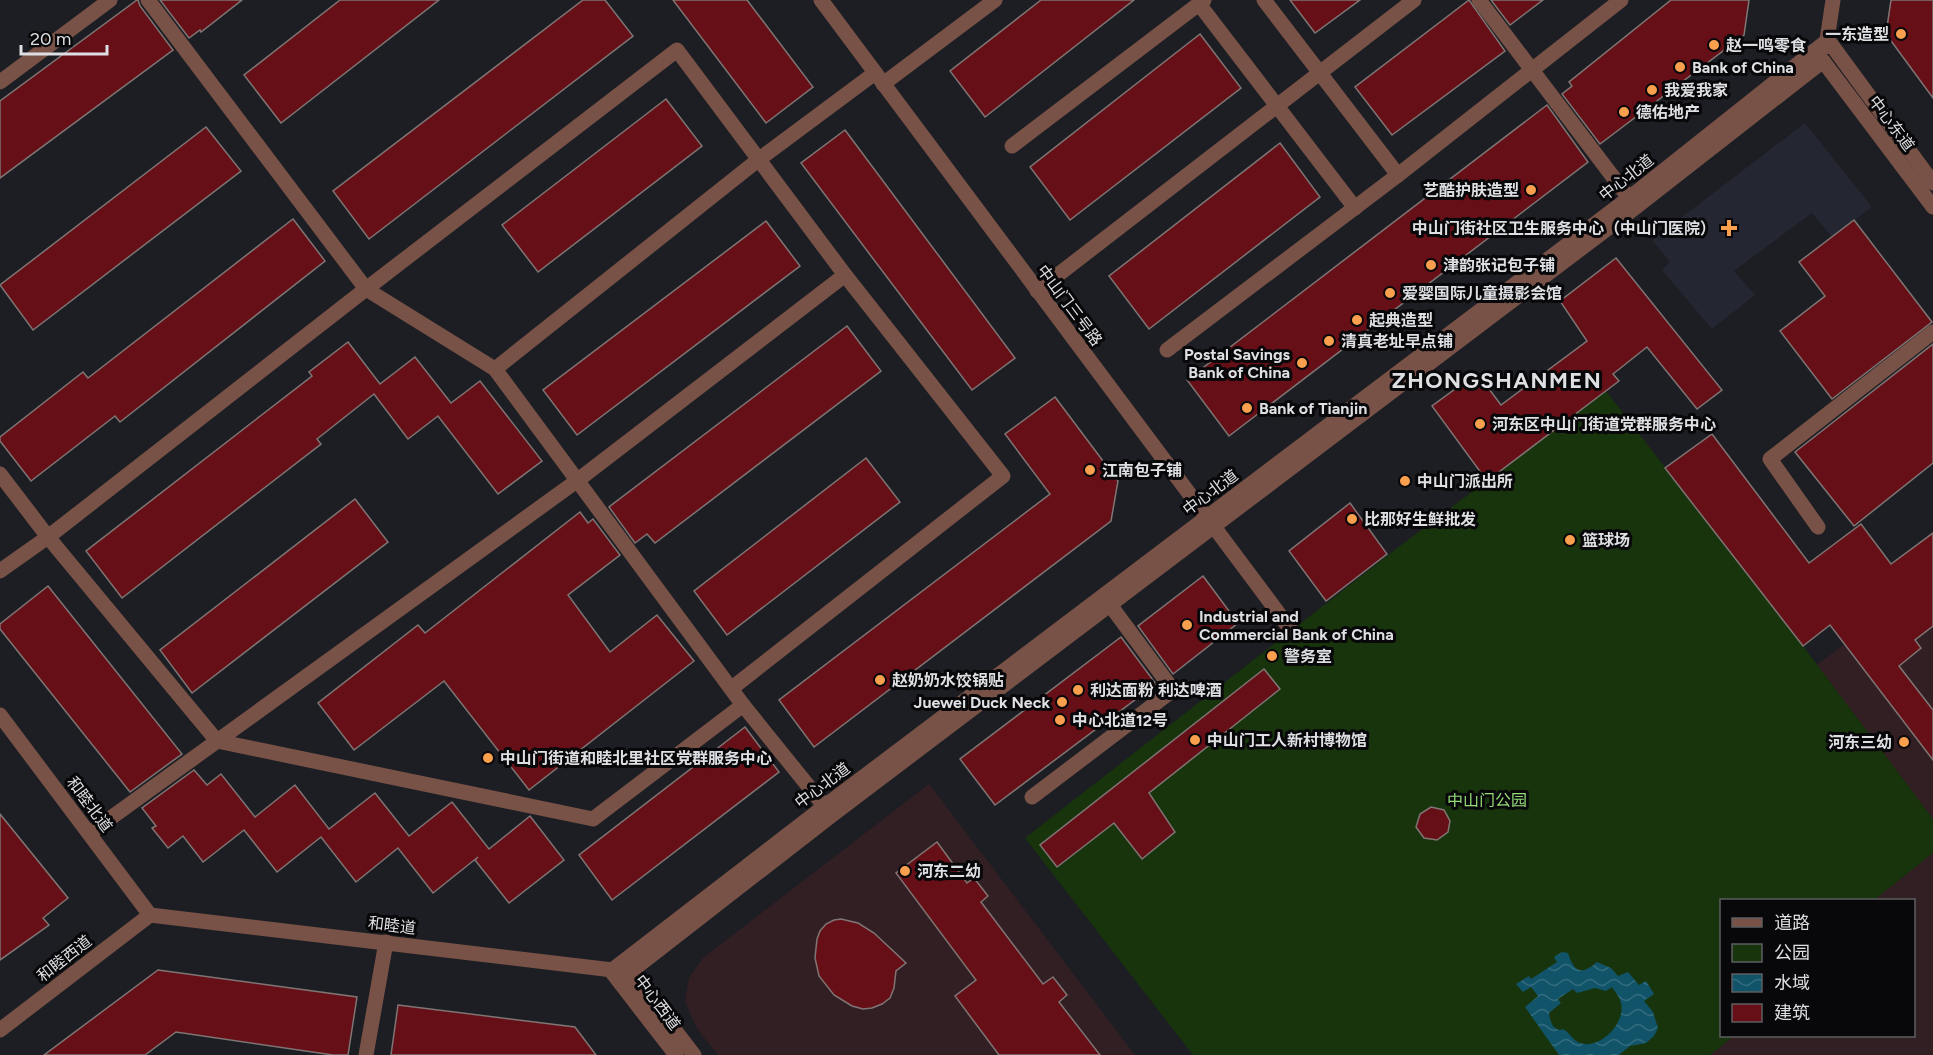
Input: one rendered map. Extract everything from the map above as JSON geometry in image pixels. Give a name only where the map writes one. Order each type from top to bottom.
[{"type":"street","points":[[0,82],[110,0]]},
{"type":"street","points":[[148,0],[366,289],[495,369],[743,705],[828,811]]},
{"type":"street","name":"中山门三号路","points":[[821,0],[1291,630]]},
{"type":"street","points":[[495,369],[758,160],[995,0]]},
{"type":"street","points":[[1264,0],[1398,175]]},
{"type":"street","points":[[1037,291],[1414,0]]},
{"type":"street","points":[[1479,0],[1633,203]]},
{"type":"street","points":[[1167,350],[1398,175],[1621,0]]},
{"type":"street","points":[[1823,60],[1833,0]]},
{"type":"street","points":[[1012,146],[1202,2],[1277,106],[1355,208]]},
{"type":"street","name":"中心东道","points":[[1828,40],[1933,183]]},
{"type":"street","name":"中心北道","points":[[1633,203],[1828,40]]},
{"type":"street","points":[[0,571],[48,537],[677,50],[845,275],[1003,476],[732,688]]},
{"type":"street","name":"中心东道","points":[[1823,60],[1933,207]]},
{"type":"street","name":"中心北道","points":[[611,971],[828,811],[1823,60]]},
{"type":"street","points":[[90,833],[578,480],[845,275]]},
{"type":"street","points":[[1818,527],[1770,459],[1933,332]]},
{"type":"street","points":[[0,474],[48,537],[217,741],[593,819],[743,705]]},
{"type":"street","points":[[1032,797],[1173,690],[1107,601]]},
{"type":"street","name":"和睦北道","points":[[0,715],[150,915]]},
{"type":"street","name":"中心北道","points":[[630,972],[828,811]]},
{"type":"street","name":"和睦道","points":[[150,915],[630,972]]},
{"type":"street","name":"和睦西道","points":[[0,1030],[150,915]]},
{"type":"street","points":[[366,1055],[386,942]]},
{"type":"street","name":"中心西道","points":[[611,971],[676,1055]]},
{"type":"street","name":"中心西道","points":[[630,972],[694,1055]]},
{"type":"shaded area","name":"中山门街社区卫生服务中心（中山门医院）","points":[[1805,123],[1872,207],[1832,237],[1812,213],[1734,271],[1755,295],[1712,329],[1662,270],[1670,262],[1652,240]]},
{"type":"shaded area","name":"河东三幼","points":[[1933,577],[1933,819],[1817,665]]},
{"type":"shaded area","name":"河东二幼","points":[[929,784],[1135,1055],[718,1055],[696,1027],[685,1001],[689,978],[703,958]]},
{"type":"shaded area","points":[[1933,853],[1933,1055],[1710,1055],[1733,1037],[1915,1037],[1915,899],[1875,899]]},
{"type":"green space","name":"中山门公园","points":[[1606,391],[1933,819],[1933,853],[1875,899],[1720,899],[1720,1037],[1733,1037],[1710,1055],[1193,1055],[1025,838],[1396,549]]},
{"type":"water","points":[[1562,952],[1568,953],[1579,970],[1587,969],[1597,962],[1611,968],[1618,976],[1628,972],[1639,985],[1646,981],[1654,994],[1644,1001],[1653,1012],[1658,1028],[1654,1036],[1646,1043],[1630,1046],[1619,1055],[1559,1055],[1525,1007],[1538,996],[1531,987],[1523,992],[1516,984],[1529,976],[1531,979],[1557,962],[1554,957]],"holes":[[[1612,987],[1619,997],[1620,1019],[1603,1039],[1596,1043],[1580,1043],[1566,1031],[1557,1029],[1552,1024],[1549,1013],[1561,1003],[1558,999],[1573,989],[1577,993],[1595,988],[1606,991]]]},
{"type":"building","points":[[137,0],[173,50],[0,178],[0,101]]},
{"type":"building","points":[[160,0],[242,0],[201,32],[200,30],[189,38]]},
{"type":"building","points":[[340,0],[439,0],[281,123],[244,75]]},
{"type":"building","points":[[583,0],[605,0],[633,36],[369,239],[333,191]]},
{"type":"building","points":[[673,0],[747,0],[813,87],[766,123]]},
{"type":"building","points":[[1041,0],[1134,0],[985,117],[950,71]]},
{"type":"building","points":[[1290,0],[1360,0],[1315,33]]},
{"type":"building","points":[[1469,0],[1505,51],[1392,135],[1355,87]]},
{"type":"building","points":[[1491,0],[1543,0],[1510,25]]},
{"type":"building","points":[[1671,0],[1749,0],[1744,35],[1600,144],[1562,94],[1572,86],[1569,82]]},
{"type":"building","points":[[1891,0],[1933,0],[1933,98],[1886,34]]},
{"type":"building","points":[[1200,34],[1241,88],[1070,220],[1030,167]]},
{"type":"building","points":[[666,99],[702,146],[538,272],[502,225]]},
{"type":"building","points":[[1547,105],[1588,162],[1229,436],[1187,380]]},
{"type":"building","points":[[206,127],[241,171],[33,330],[0,285]]},
{"type":"building","points":[[845,130],[1015,358],[972,390],[801,163]]},
{"type":"building","points":[[1280,143],[1320,197],[1149,329],[1109,276]]},
{"type":"building","points":[[293,219],[325,261],[120,422],[115,416],[31,481],[0,441],[0,437],[83,372],[88,378]]},
{"type":"building","points":[[1854,220],[1932,322],[1832,399],[1780,331],[1825,296],[1799,262]]},
{"type":"building","points":[[766,221],[800,266],[577,435],[543,390]]},
{"type":"building","points":[[1616,258],[1722,390],[1697,409],[1647,347],[1613,374],[1619,381],[1487,481],[1432,406],[1477,373],[1501,405],[1587,341],[1560,301]]},
{"type":"building","points":[[847,326],[881,371],[655,543],[647,534],[635,543],[609,507]]},
{"type":"building","points":[[348,342],[380,384],[415,357],[451,403],[480,381],[542,461],[498,494],[438,416],[408,439],[374,394],[317,439],[321,444],[122,598],[86,551],[312,376],[309,372]]},
{"type":"building","points":[[1933,344],[1933,463],[1854,526],[1795,452]]},
{"type":"building","points":[[1055,397],[1118,481],[1111,521],[814,747],[779,700],[1050,494],[1005,434]]},
{"type":"building","points":[[1712,434],[1809,563],[1861,524],[1891,564],[1933,533],[1933,626],[1915,640],[1921,648],[1899,666],[1933,710],[1933,760],[1830,625],[1803,646],[1665,468]]},
{"type":"building","points":[[866,458],[900,502],[727,635],[694,591]]},
{"type":"building","points":[[355,499],[388,542],[192,693],[160,650]]},
{"type":"building","points":[[1350,503],[1387,554],[1326,601],[1289,551]]},
{"type":"building","points":[[580,512],[588,523],[593,519],[620,555],[568,595],[610,652],[657,615],[694,661],[529,790],[444,681],[354,750],[318,703],[418,625],[425,633]]},
{"type":"building","name":"Industrial and Commercial Bank of China","points":[[1203,576],[1238,623],[1173,674],[1138,626]]},
{"type":"building","points":[[48,586],[182,754],[130,792],[0,629],[0,624]]},
{"type":"building","name":"中心北道12号","points":[[1121,637],[1156,684],[995,805],[960,759]]},
{"type":"building","name":"中山门工人新村博物馆","points":[[1264,669],[1280,689],[1149,793],[1175,832],[1142,859],[1114,823],[1057,867],[1040,845]]},
{"type":"building","points":[[745,727],[779,772],[612,900],[579,855]]},
{"type":"building","points":[[194,770],[207,785],[221,774],[255,817],[295,785],[329,829],[375,793],[409,836],[452,802],[489,849],[530,816],[564,860],[509,903],[475,860],[478,857],[433,893],[398,848],[356,882],[321,837],[277,872],[244,830],[203,862],[183,836],[168,848],[152,828],[156,826],[142,808]]},
{"type":"building","points":[[1431,807],[1444,810],[1450,821],[1448,832],[1437,840],[1424,838],[1416,827],[1420,814]]},
{"type":"building","points":[[0,814],[68,898],[43,918],[49,925],[0,960]]},
{"type":"building","points":[[937,842],[967,883],[974,878],[988,896],[981,902],[1043,984],[1053,977],[1067,995],[1059,1002],[1100,1055],[999,1055],[955,996],[976,980],[896,873]]},
{"type":"building","points":[[841,919],[858,923],[874,933],[906,963],[896,971],[890,998],[882,1004],[863,1009],[852,1006],[834,995],[819,976],[815,958],[820,931],[826,924]]},
{"type":"building","points":[[158,970],[357,997],[348,1055],[333,1055],[176,1032],[145,1055],[44,1055]]},
{"type":"building","points":[[398,1005],[575,1027],[596,1055],[391,1055]]},
{"type":"place","name":"一东造型","points":[[1901,34]]},
{"type":"place","name":"赵一鸣零食","points":[[1714,45]]},
{"type":"place","name":"Bank of China","points":[[1680,67]]},
{"type":"place","name":"我爱我家","points":[[1652,90]]},
{"type":"place","name":"德佑地产","points":[[1624,112]]},
{"type":"place","name":"艺酷护肤造型","points":[[1531,190]]},
{"type":"place","name":"中山门街社区卫生服务中心（中山门医院）","points":[[1729,228]]},
{"type":"place","name":"津韵张记包子铺","points":[[1431,265]]},
{"type":"place","name":"爱婴国际儿童摄影会馆","points":[[1390,293]]},
{"type":"place","name":"起典造型","points":[[1357,320]]},
{"type":"place","name":"清真老址早点铺","points":[[1329,341]]},
{"type":"place","name":"Postal Savings Bank of China","points":[[1302,363]]},
{"type":"place","name":"Bank of Tianjin","points":[[1247,408]]},
{"type":"place","name":"河东区中山门街道党群服务中心","points":[[1480,424]]},
{"type":"place","name":"江南包子铺","points":[[1090,470]]},
{"type":"place","name":"中山门派出所","points":[[1405,481]]},
{"type":"place","name":"比那好生鲜批发","points":[[1352,519]]},
{"type":"place","name":"篮球场","points":[[1570,540]]},
{"type":"place","name":"Industrial and Commercial Bank of China","points":[[1187,625]]},
{"type":"place","name":"警务室","points":[[1272,656]]},
{"type":"place","name":"赵奶奶水饺锅贴","points":[[880,680]]},
{"type":"place","name":"利达面粉 利达啤酒","points":[[1078,690]]},
{"type":"place","name":"Juewei Duck Neck","points":[[1062,702]]},
{"type":"place","name":"中心北道12号","points":[[1060,720]]},
{"type":"place","name":"中山门工人新村博物馆","points":[[1195,740]]},
{"type":"place","name":"河东三幼","points":[[1904,742]]},
{"type":"place","name":"中山门街道和睦北里社区党群服务中心","points":[[488,758]]},
{"type":"place","name":"河东二幼","points":[[905,871]]},
{"type":"district","name":"ZHONGSHANMEN","points":[[1497,380]]}]
